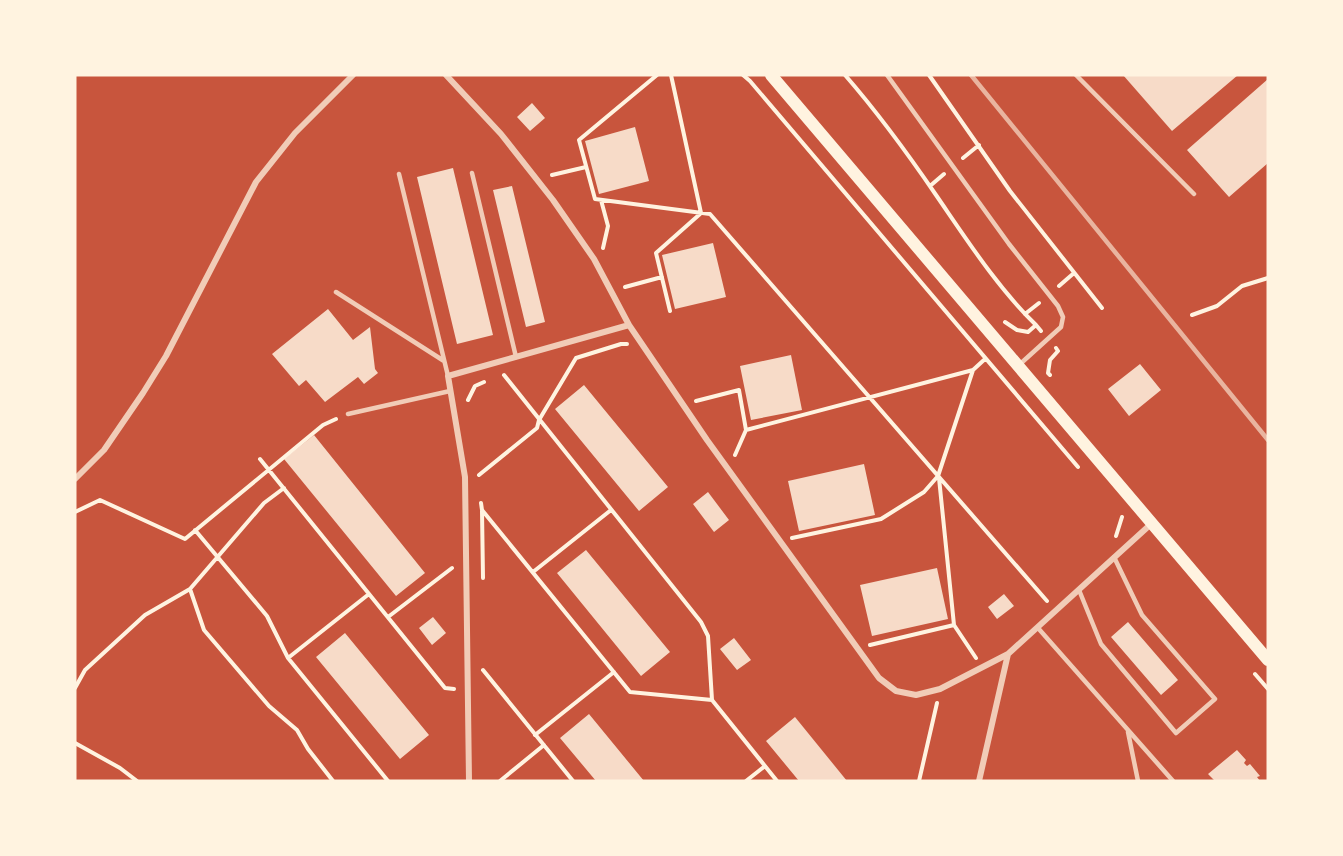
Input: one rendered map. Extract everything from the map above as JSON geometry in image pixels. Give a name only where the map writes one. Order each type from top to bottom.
[{"type":"main road","points":[[771,75],[1019,365],[1150,524],[1268,660]]},
{"type":"street","points":[[75,479],[104,450],[166,356],[256,182],[295,133],[353,75]]},
{"type":"street","points":[[446,75],[501,134],[553,200],[594,259],[629,325],[713,448],[879,678],[896,691],[916,695],[940,689],[1008,654],[1150,524]]},
{"type":"street","points":[[469,781],[465,477],[448,376],[629,325]]},
{"type":"street","points":[[979,781],[1008,654]]},
{"type":"lane","points":[[887,75],[1009,244],[1058,306],[1063,316],[1061,327],[1019,365]]},
{"type":"lane","points":[[1076,75],[1194,194]]},
{"type":"lane","points":[[472,173],[516,357]]},
{"type":"lane","points":[[399,174],[448,376]]},
{"type":"lane","points":[[336,292],[444,361]]},
{"type":"lane","points":[[348,414],[450,391]]},
{"type":"lane","points":[[1079,590],[1101,644],[1176,733],[1215,699],[1142,615],[1114,557]]},
{"type":"lane","points":[[1038,628],[1173,781]]},
{"type":"lane","points":[[1127,730],[1138,781]]},
{"type":"path","points":[[657,75],[579,140],[595,199],[710,214],[1048,602]]},
{"type":"path","points":[[671,75],[701,213]]},
{"type":"path","points":[[742,75],[750,81],[1084,473]]},
{"type":"path","points":[[845,75],[872,106],[991,272],[1036,325]]},
{"type":"path","points":[[928,75],[1041,231],[1102,308]]},
{"type":"path","points":[[544,167],[559,184]]},
{"type":"path","points":[[552,175],[586,167]]},
{"type":"path","points":[[601,200],[608,226],[603,248]]},
{"type":"path","points":[[670,311],[656,253],[701,213]]},
{"type":"path","points":[[597,239],[609,258]]},
{"type":"path","points":[[620,277],[630,297]]},
{"type":"path","points":[[625,287],[662,277]]},
{"type":"path","points":[[1192,315],[1217,306],[1242,286],[1268,278]]},
{"type":"path","points":[[477,464],[478,475],[537,428],[539,420],[576,358],[621,344],[630,344]]},
{"type":"path","points":[[792,538],[881,519],[924,492],[938,476],[974,370],[985,359]]},
{"type":"path","points":[[500,361],[504,375],[701,622],[708,636],[712,700],[777,781]]},
{"type":"path","points":[[746,430],[974,370]]},
{"type":"path","points":[[497,376],[504,375]]},
{"type":"path","points":[[470,409],[468,398],[476,386],[490,378]]},
{"type":"path","points":[[699,412],[692,402],[739,390],[746,430],[733,460],[726,451]]},
{"type":"path","points":[[75,512],[100,500],[185,539],[323,425],[348,414]]},
{"type":"path","points":[[260,459],[445,688],[467,690]]},
{"type":"path","points":[[938,476],[954,625],[976,659]]},
{"type":"path","points":[[75,688],[85,670],[145,615],[190,589],[264,503],[284,488]]},
{"type":"path","points":[[481,498],[483,581]]},
{"type":"path","points":[[482,510],[630,692],[712,700]]},
{"type":"path","points":[[533,572],[611,510]]},
{"type":"path","points":[[1115,538],[1122,517],[1124,519]]},
{"type":"path","points":[[785,529],[798,547]]},
{"type":"path","points":[[195,530],[267,616],[288,658],[388,781]]},
{"type":"path","points":[[388,617],[466,558],[483,558]]},
{"type":"path","points":[[190,589],[204,630],[269,706],[297,730],[308,749],[333,781]]},
{"type":"path","points":[[288,658],[369,594]]},
{"type":"path","points":[[1041,609],[1057,594]]},
{"type":"path","points":[[870,645],[954,625]]},
{"type":"path","points":[[864,636],[876,653]]},
{"type":"path","points":[[968,663],[984,654]]},
{"type":"path","points":[[483,661],[483,672],[573,781]]},
{"type":"path","points":[[535,735],[614,672]]},
{"type":"path","points":[[919,781],[940,689]]},
{"type":"path","points":[[75,743],[120,768],[137,781]]},
{"type":"path","points":[[500,781],[544,745]]},
{"type":"path","points":[[746,781],[765,766]]},
{"type":"building","points":[[1123,75],[1238,75],[1172,131]]},
{"type":"building","points":[[1268,79],[1268,163],[1229,197],[1187,150]]},
{"type":"building","points":[[532,103],[545,118],[530,131],[517,117]]},
{"type":"building","points":[[635,127],[649,181],[599,194],[585,141]]},
{"type":"building","points":[[453,168],[493,335],[457,344],[417,177]]},
{"type":"building","points":[[512,186],[545,322],[526,327],[493,190]]},
{"type":"building","points":[[713,243],[726,297],[675,309],[662,255]]},
{"type":"building","points":[[328,309],[353,340],[370,327],[375,369],[378,373],[364,384],[358,377],[325,402],[306,380],[299,386],[272,354]]},
{"type":"building","points":[[791,355],[802,410],[751,420],[740,366]]},
{"type":"building","points":[[1140,364],[1161,390],[1129,416],[1108,389]]},
{"type":"building","points":[[584,385],[668,487],[639,511],[555,409]]},
{"type":"building","points":[[314,435],[425,573],[396,596],[284,459]]},
{"type":"building","points":[[864,464],[875,515],[799,531],[788,481]]},
{"type":"building","points":[[708,492],[729,520],[714,532],[693,504]]},
{"type":"building","points":[[586,550],[670,652],[641,676],[557,573]]},
{"type":"building","points":[[937,568],[948,619],[872,636],[860,585]]},
{"type":"building","points":[[1004,594],[1014,606],[997,619],[988,607]]},
{"type":"building","points":[[433,617],[446,633],[432,645],[419,628]]},
{"type":"building","points":[[1128,622],[1178,680],[1161,695],[1111,637]]},
{"type":"building","points":[[345,633],[429,735],[400,759],[316,657]]},
{"type":"building","points":[[734,638],[751,660],[737,670],[720,649]]},
{"type":"building","points":[[589,714],[644,781],[596,781],[560,738]]},
{"type":"building","points":[[795,717],[847,781],[799,781],[766,741]]},
{"type":"building","points":[[1237,750],[1246,760],[1244,763],[1247,766],[1250,764],[1260,776],[1257,777],[1260,781],[1215,781],[1208,774]]},
{"type":"railway","points":[[971,75],[1268,440]]}]
